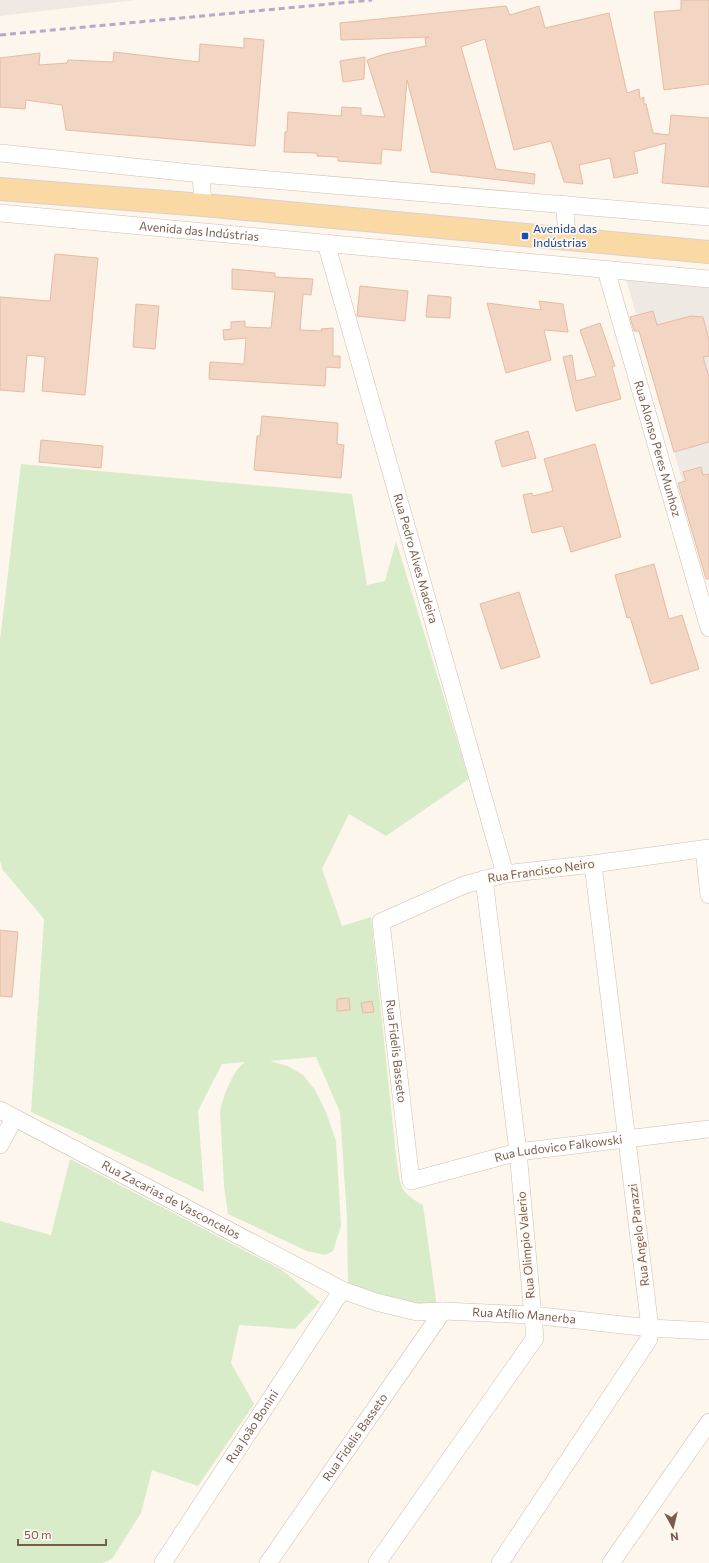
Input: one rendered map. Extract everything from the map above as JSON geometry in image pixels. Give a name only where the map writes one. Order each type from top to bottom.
[{"type":"main road","points":[[0,188],[203,205],[709,252]]},
{"type":"street","points":[[0,154],[200,174],[709,217]]},
{"type":"street","points":[[200,174],[203,205]]},
{"type":"street","points":[[564,204],[568,240]]},
{"type":"street","name":"Avenida das Indústrias","points":[[0,213],[709,279]]},
{"type":"street","name":"Rua Pedro Alves Madeira","points":[[326,243],[505,874]]},
{"type":"street","name":"Rua Alonso Peres Munhoz","points":[[606,270],[709,628]]},
{"type":"street","points":[[706,848],[709,895]]},
{"type":"street","name":"Rua Francisco Neiro","points":[[381,922],[464,885],[505,874],[593,864],[706,848]]},
{"type":"street","name":"Rua Angelo Parazzi","points":[[500,1563],[649,1339],[650,1328],[628,1139],[593,864]]},
{"type":"street","name":"Rua Olimpio Valerio","points":[[377,1563],[535,1338],[518,1152],[484,879]]},
{"type":"street","name":"Rua Fidelis Basseto","points":[[381,922],[411,1181]]},
{"type":"street","points":[[0,1145],[7,1114]]},
{"type":"street","name":"Rua Zacarias de Vasconcelos","points":[[7,1114],[342,1290]]},
{"type":"street","name":"Rua Ludovico Falkowski","points":[[411,1181],[518,1152],[709,1129]]},
{"type":"street","name":"Rua Atílio Manerba","points":[[342,1290],[376,1302],[417,1312],[443,1311],[532,1315],[650,1328],[709,1331]]},
{"type":"street","name":"Rua João Bonini","points":[[163,1563],[342,1290]]},
{"type":"street","name":"Rua Fidelis Basseto","points":[[268,1563],[443,1311]]},
{"type":"street","points":[[611,1563],[709,1422]]},
{"type":"shaded area","points":[[0,0],[136,0],[0,16]]},
{"type":"shaded area","points":[[623,268],[709,276],[709,577]]},
{"type":"green space","points":[[21,464],[352,494],[367,585],[385,581],[396,541],[469,779],[386,836],[349,814],[322,869],[342,926],[371,917],[398,1172],[401,1184],[406,1193],[423,1205],[437,1307],[389,1303],[348,1285],[347,1218],[340,1112],[316,1057],[270,1061],[288,1066],[303,1075],[315,1090],[326,1112],[336,1141],[341,1226],[333,1251],[325,1255],[307,1251],[228,1214],[224,1186],[220,1111],[226,1091],[236,1071],[245,1062],[222,1064],[198,1111],[204,1192],[31,1112],[44,919],[3,870],[0,861],[0,640]]},
{"type":"green space","points":[[70,1159],[282,1270],[320,1302],[295,1329],[239,1325],[231,1363],[254,1404],[198,1486],[152,1470],[141,1513],[112,1559],[103,1563],[0,1563],[0,1221],[51,1235]]},
{"type":"building","points":[[681,0],[709,0],[709,84],[664,90],[654,12],[681,10]]},
{"type":"building","points":[[506,6],[510,15],[539,6],[545,28],[609,13],[627,93],[639,89],[640,99],[644,97],[644,104],[646,104],[653,133],[669,135],[671,115],[709,118],[709,187],[662,183],[666,143],[634,152],[638,173],[614,178],[610,158],[579,165],[583,184],[564,182],[551,141],[514,150],[485,39],[461,47],[496,169],[535,174],[534,184],[431,172],[407,80],[401,151],[382,149],[381,164],[338,161],[338,157],[317,156],[317,153],[284,152],[288,112],[341,116],[342,107],[361,108],[361,115],[385,117],[367,60],[385,54],[426,46],[425,38],[429,37],[341,40],[340,23]]},
{"type":"building","points":[[244,38],[264,40],[255,146],[66,130],[62,105],[26,100],[25,109],[0,107],[0,58],[40,53],[39,65],[67,63],[68,60],[113,62],[114,52],[199,62],[200,44],[244,48]]},
{"type":"building","points":[[365,57],[364,79],[343,82],[340,61]]},
{"type":"building","points":[[55,254],[98,258],[85,395],[42,391],[45,357],[27,355],[24,392],[0,390],[0,297],[50,301]]},
{"type":"building","points":[[232,269],[275,273],[275,277],[313,279],[311,295],[303,294],[300,330],[322,331],[321,329],[333,328],[333,356],[340,356],[340,368],[326,367],[325,386],[209,379],[210,362],[244,364],[246,338],[224,340],[223,330],[231,329],[231,322],[245,321],[245,327],[271,328],[275,292],[232,289]]},
{"type":"building","points":[[360,286],[408,291],[405,321],[357,316]]},
{"type":"building","points":[[428,295],[451,297],[450,318],[426,317]]},
{"type":"building","points":[[539,301],[563,304],[568,332],[544,330],[551,360],[506,373],[487,303],[541,310]]},
{"type":"building","points":[[136,304],[159,306],[155,349],[133,347]]},
{"type":"building","points":[[653,311],[657,325],[691,316],[703,317],[709,340],[709,356],[703,357],[709,377],[709,442],[674,452],[639,331],[634,331],[630,317]]},
{"type":"building","points":[[600,323],[615,366],[612,367],[621,399],[576,411],[563,357],[572,355],[576,381],[596,376],[580,330]]},
{"type":"building","points":[[262,416],[338,423],[337,444],[344,445],[341,478],[254,470],[257,436],[260,436]]},
{"type":"building","points":[[528,431],[536,458],[502,467],[495,441]]},
{"type":"building","points":[[41,440],[103,446],[101,468],[39,462]]},
{"type":"building","points":[[595,444],[621,537],[571,552],[563,526],[532,533],[523,495],[532,493],[533,496],[553,491],[544,459]]},
{"type":"building","points":[[701,467],[703,475],[709,474],[709,579],[706,579],[678,483],[686,481],[683,472]]},
{"type":"building","points":[[654,564],[669,619],[682,615],[699,669],[651,684],[630,617],[627,618],[615,575]]},
{"type":"building","points":[[519,592],[540,657],[501,669],[480,604]]},
{"type":"building","points":[[0,930],[18,932],[12,997],[0,996]]},
{"type":"building","points":[[349,998],[350,1010],[337,1011],[337,999]]},
{"type":"building","points":[[372,1001],[374,1012],[363,1013],[361,1003]]},
{"type":"railway","points":[[0,35],[372,0]]},
{"type":"place","name":"Avenida das Indústrias","points":[[525,236]]}]
